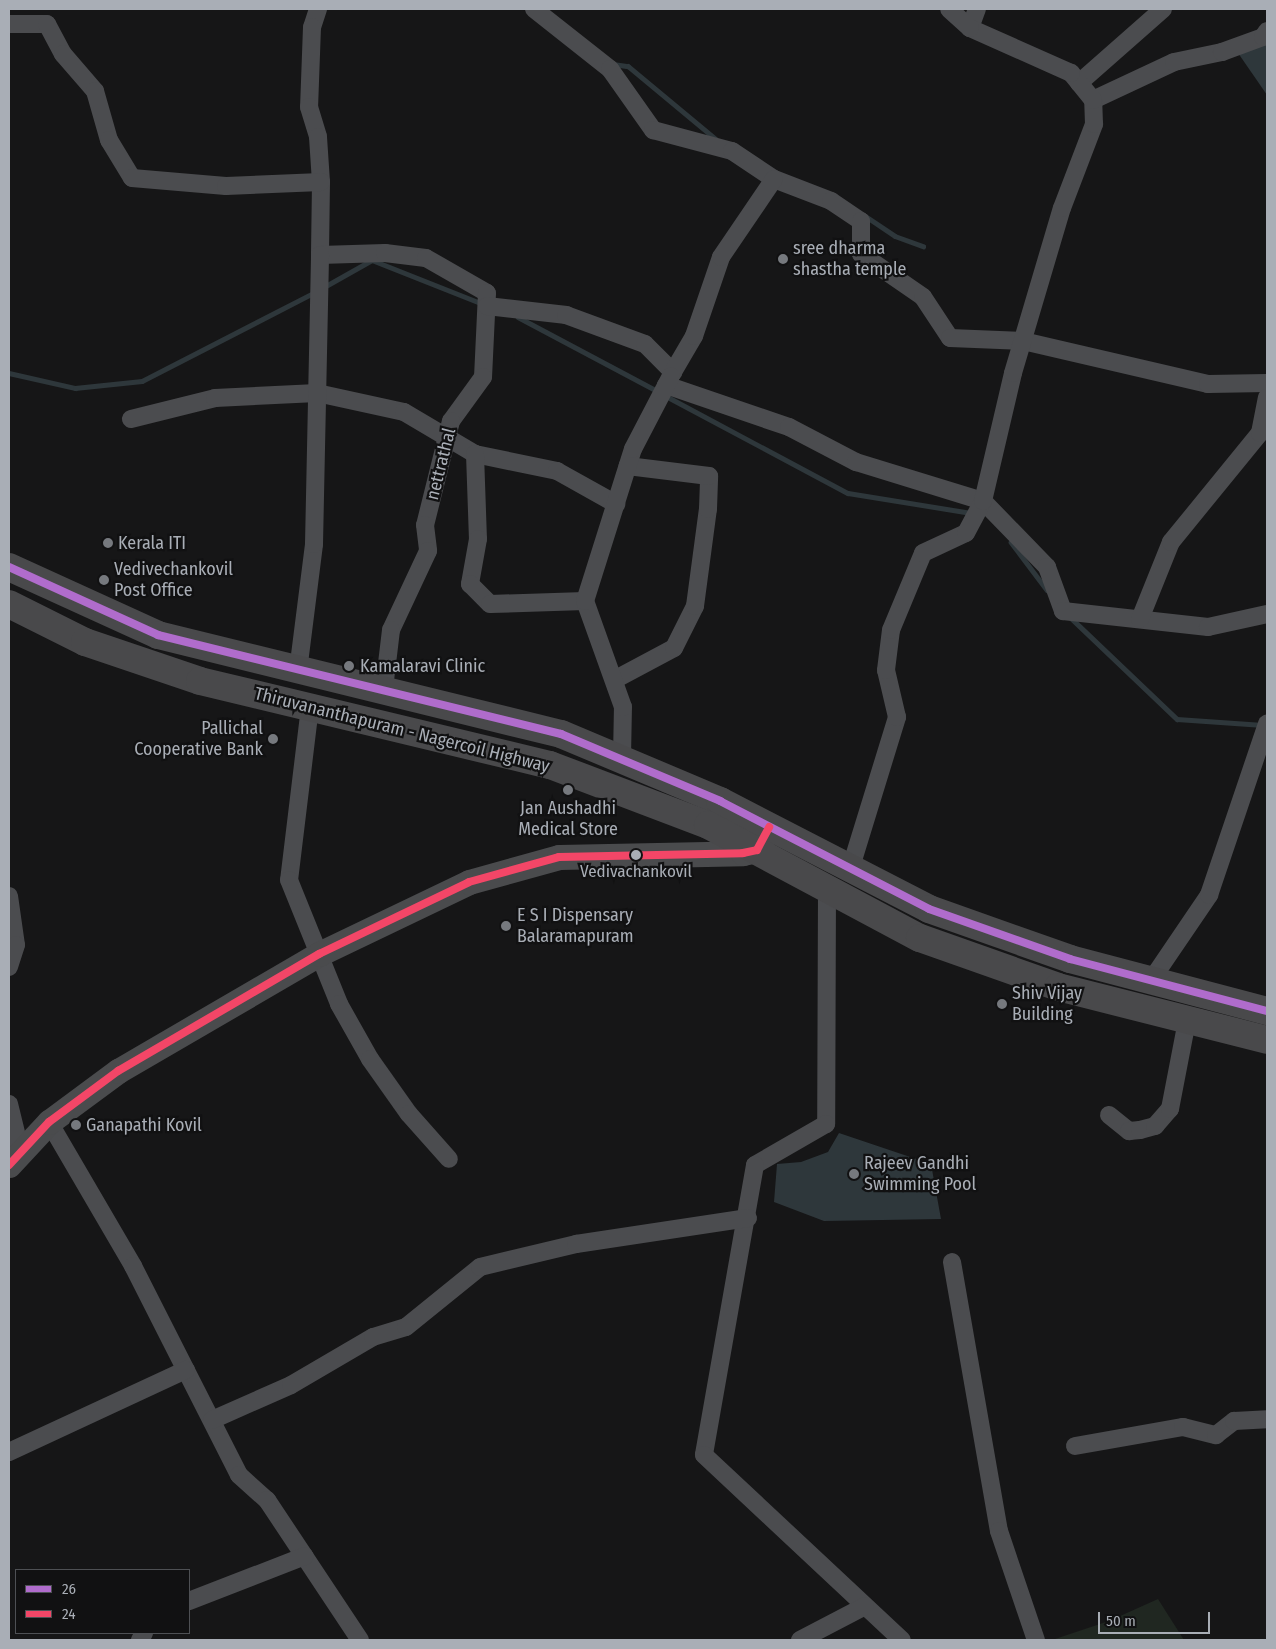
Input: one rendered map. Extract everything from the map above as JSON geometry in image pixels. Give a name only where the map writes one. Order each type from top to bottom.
[{"type":"main road","name":"Thiruvananthapuram - Nagercoil Highway","points":[[9,567],[158,635],[561,734],[622,757],[763,838],[827,890],[920,938],[1058,987],[1267,1040]]},
{"type":"main road","name":"Thiruvananthapuram - Nagercoil Highway","points":[[9,604],[85,642],[139,661],[310,707],[550,766],[699,822],[763,838],[850,870],[930,909],[1070,959],[1267,1010]]},
{"type":"main road","points":[[15,1159],[49,1122],[118,1071],[319,954],[469,882],[560,856],[763,838]]},
{"type":"street","points":[[298,670],[314,544],[321,182],[318,137],[309,107],[312,26],[318,9]]},
{"type":"street","points":[[534,9],[610,69],[653,130],[732,151],[774,179],[831,201],[860,221],[861,254],[923,297],[950,338],[1023,341],[1208,384],[1267,383]]},
{"type":"street","points":[[850,870],[897,718],[886,670],[891,630],[922,553],[966,533],[982,502],[1023,341],[1094,124],[1093,100],[1071,73],[970,28],[949,9]]},
{"type":"street","points":[[970,28],[977,9]]},
{"type":"street","points":[[1079,83],[1163,9]]},
{"type":"street","points":[[9,24],[47,24],[63,54],[95,91],[109,140],[132,178],[226,186],[321,182]]},
{"type":"street","points":[[1093,100],[1174,62],[1222,52],[1263,37],[1267,31]]},
{"type":"street","points":[[622,757],[623,707],[585,601],[628,466],[657,403],[694,336],[721,257],[774,179]]},
{"type":"street","points":[[320,255],[385,253],[426,258],[487,293],[487,306],[566,315],[645,344],[670,378],[789,427],[856,462],[982,502],[1048,567],[1063,611],[1208,627],[1267,614]]},
{"type":"street","name":"nettrathal","points":[[388,690],[385,680],[391,630],[428,551],[425,525],[451,421],[483,377],[487,306]]},
{"type":"street","points":[[131,419],[215,398],[317,393],[404,412],[474,454],[557,471],[616,504]]},
{"type":"street","points":[[1140,619],[1171,542],[1260,432],[1267,398]]},
{"type":"street","points":[[474,454],[478,539],[470,584],[490,604],[585,601]]},
{"type":"street","points":[[614,680],[674,648],[695,606],[708,510],[709,476],[628,466]]},
{"type":"street","points":[[310,707],[289,880],[339,1004],[370,1059],[409,1114],[449,1158]]},
{"type":"street","points":[[1152,979],[1209,895],[1265,742],[1267,725]]},
{"type":"street","points":[[827,890],[826,1124],[755,1165],[748,1218],[704,1455],[902,1640]]},
{"type":"street","points":[[9,896],[16,946],[9,967]]},
{"type":"street","points":[[1109,1115],[1129,1131],[1140,1130],[1155,1126],[1170,1109],[1187,1021]]},
{"type":"street","points":[[9,1104],[15,1159]]},
{"type":"street","points":[[49,1122],[133,1266],[239,1475],[267,1500],[360,1640]]},
{"type":"street","points":[[212,1420],[291,1385],[373,1337],[406,1327],[480,1267],[576,1244],[748,1218]]},
{"type":"street","points":[[952,1262],[999,1531],[1036,1640]]},
{"type":"street","points":[[9,1452],[186,1370]]},
{"type":"street","points":[[1075,1446],[1183,1427],[1216,1435],[1234,1421],[1267,1419]]},
{"type":"street","points":[[190,1601],[305,1556]]},
{"type":"street","points":[[800,1640],[865,1606]]},
{"type":"shaded area","points":[[1267,39],[1267,95],[1236,50]]},
{"type":"shaded area","name":"Rajeev Gandhi Swimming Pool","points":[[839,1133],[931,1164],[941,1219],[824,1221],[774,1202],[777,1164],[801,1162],[828,1152]]},
{"type":"shaded area","points":[[1158,1599],[1184,1640],[1052,1640],[1109,1621]]},
{"type":"waterway","points":[[613,64],[628,66],[716,139]]},
{"type":"waterway","points":[[864,215],[895,236],[923,246]]},
{"type":"waterway","points":[[324,287],[372,260],[483,304]]},
{"type":"waterway","points":[[9,373],[75,388],[142,381],[315,292]]},
{"type":"waterway","points":[[518,317],[659,392]]},
{"type":"waterway","points":[[666,396],[848,493],[972,513]]},
{"type":"waterway","points":[[1011,542],[1047,590]]},
{"type":"waterway","points":[[1070,617],[1177,719],[1263,725]]},
{"type":"transit line","name":"26","points":[[9,567],[158,635],[561,734],[720,801],[929,909],[1070,959],[1267,1011]]},
{"type":"transit line","name":"24","points":[[9,1165],[49,1122],[118,1071],[319,954],[469,882],[559,857],[743,853],[757,850],[769,827]]},
{"type":"place","name":"sree dharma shastha temple","points":[[783,259]]},
{"type":"place","name":"Kerala ITI","points":[[108,543]]},
{"type":"place","name":"Vedivechankovil Post Office","points":[[104,580]]},
{"type":"place","name":"Kamalaravi Clinic","points":[[349,666]]},
{"type":"place","name":"Pallichal Cooperative Bank","points":[[273,739]]},
{"type":"place","name":"Jan Aushadhi Medical Store","points":[[568,790]]},
{"type":"place","name":"Vedivachankovil","points":[[636,855]]},
{"type":"place","name":"E S I Dispensary Balaramapuram","points":[[506,926]]},
{"type":"place","name":"Shiv Vijay Building","points":[[1002,1004]]},
{"type":"place","name":"Ganapathi Kovil","points":[[76,1125]]},
{"type":"place","name":"Rajeev Gandhi Swimming Pool","points":[[854,1174]]}]
